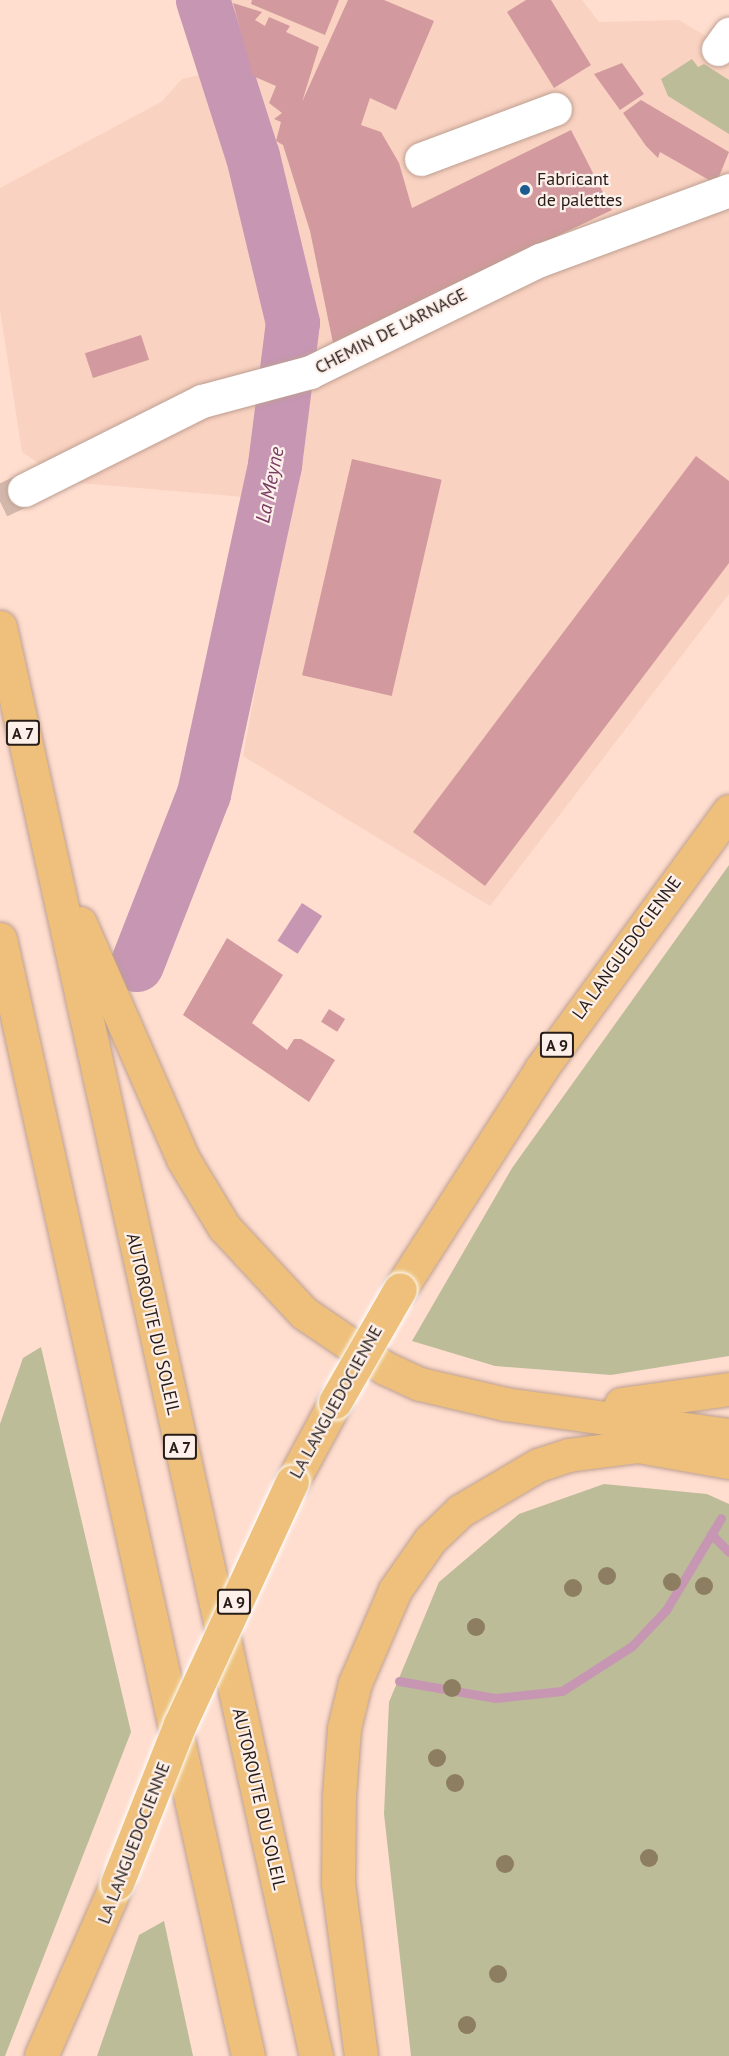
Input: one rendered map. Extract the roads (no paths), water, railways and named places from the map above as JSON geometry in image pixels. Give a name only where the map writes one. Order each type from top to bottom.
[{"type":"highway","name":"AUTOROUTE DU SOLEIL","points":[[0,627],[316,2056]]},
{"type":"highway","name":"LA LANGUEDOCIENNE","points":[[62,2056],[117,1883],[180,1724],[292,1482],[400,1289],[541,1069],[729,811]]},
{"type":"highway","points":[[46,838],[183,1159],[224,1227],[261,1272],[328,1332],[385,1368],[460,1395],[729,1435]]},
{"type":"highway","points":[[0,939],[248,2056]]},
{"type":"highway","points":[[565,1411],[729,1389]]},
{"type":"highway","points":[[361,2056],[338,1884],[339,1796],[344,1728],[355,1683],[395,1590],[430,1540],[460,1511],[538,1465],[568,1455],[638,1446],[729,1462]]},
{"type":"highway","points":[[41,2056],[117,1883]]},
{"type":"street","points":[[421,159],[555,109]]},
{"type":"street","name":"CHEMIN DE L'ARNAGE","points":[[24,490],[161,420],[262,382],[310,372],[540,260],[729,190]]},
{"type":"waterway","name":"La Meyne","points":[[137,965],[204,794],[275,465],[293,323],[253,157],[203,0]]},
{"type":"waterway","points":[[399,1681],[495,1698],[562,1691],[632,1646],[666,1610],[721,1518]]},
{"type":"waterway","points":[[711,1534],[729,1552]]},
{"type":"tunnel","points":[[0,501],[24,490]]},
{"type":"place","name":"Fabricant de palettes","points":[[525,190]]}]
